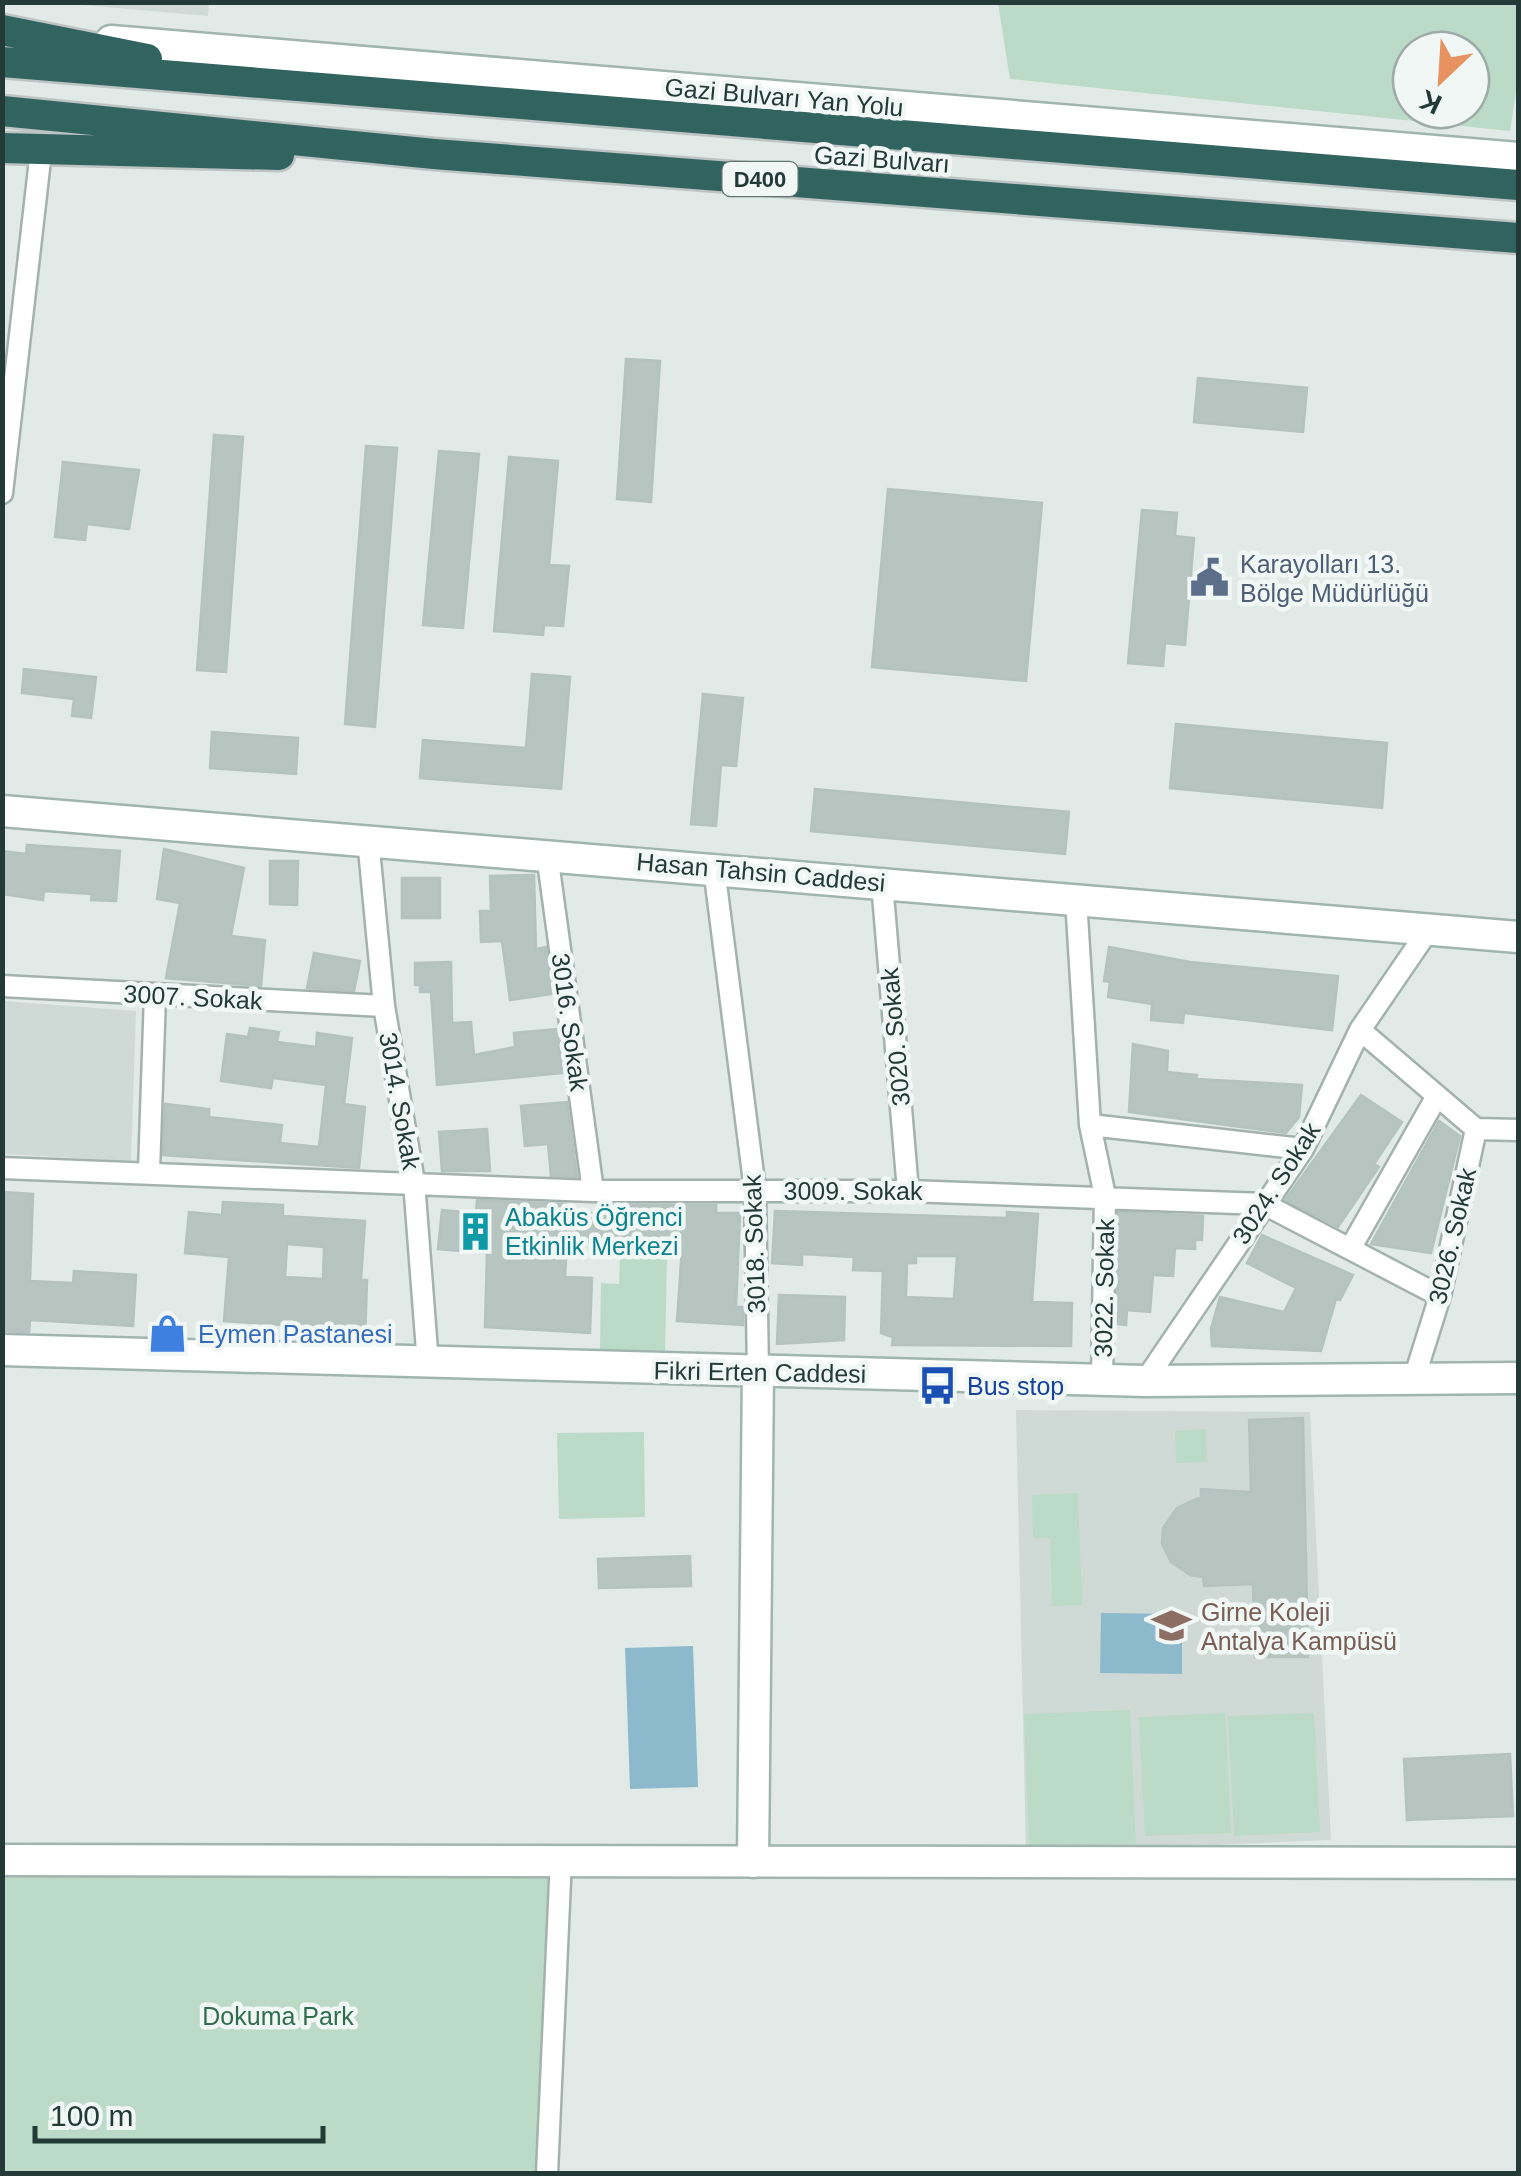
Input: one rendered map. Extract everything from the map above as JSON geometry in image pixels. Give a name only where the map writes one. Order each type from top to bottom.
[{"type":"highway","points":[[2,30],[50,36],[252,83]]},
{"type":"highway","name":"Gazi Bulvarı","points":[[2,62],[1518,185]]},
{"type":"highway","name":"Gazi Bulvarı","points":[[2,111],[434,154],[1518,238]]},
{"type":"highway","points":[[2,148],[193,156],[434,154]]},
{"type":"street","name":"Gazi Bulvarı Yan Yolu","points":[[50,36],[1518,158]]},
{"type":"street","points":[[2,493],[9,373],[40,151]]},
{"type":"street","name":"Hasan Tahsin Caddesi","points":[[2,811],[1518,937]]},
{"type":"street","name":"3014. Sokak","points":[[368,839],[384,1006],[414,1182],[428,1364]]},
{"type":"street","name":"3016. Sokak","points":[[547,854],[593,1191]]},
{"type":"street","name":"3018. Sokak","points":[[714,868],[755,1190],[758,1372],[753,1862]]},
{"type":"street","name":"3020. Sokak","points":[[882,883],[908,1190]]},
{"type":"street","name":"3022. Sokak","points":[[1076,899],[1090,1125],[1105,1196],[1102,1380]]},
{"type":"street","name":"3024. Sokak","points":[[1145,1381],[1302,1150],[1360,1030],[1429,929]]},
{"type":"street","name":"3007. Sokak","points":[[2,986],[384,1006]]},
{"type":"street","points":[[149,1171],[155,995]]},
{"type":"street","points":[[1360,1030],[1476,1129],[1518,1130]]},
{"type":"street","points":[[1350,1249],[1437,1096]]},
{"type":"street","points":[[1090,1125],[1302,1150]]},
{"type":"street","name":"3026. Sokak","points":[[1413,1382],[1440,1296],[1476,1129]]},
{"type":"street","name":"3009. Sokak","points":[[2,1168],[593,1191],[908,1190],[1264,1204],[1440,1296]]},
{"type":"street","name":"Fikri Erten Caddesi","points":[[2,1350],[1145,1381],[1413,1382],[1518,1378]]},
{"type":"street","points":[[548,2174],[561,1858]]},
{"type":"street","points":[[2,1860],[561,1858],[1518,1863]]},
{"type":"shaded area","points":[[59,3],[209,3],[208,16]]},
{"type":"shaded area","points":[[3,1001],[136,1011],[131,1161],[3,1154]]},
{"type":"shaded area","name":"Girne Koleji Antalya Kampüsü","points":[[1016,1410],[1310,1412],[1331,1840],[1026,1853]]},
{"type":"green space","points":[[998,3],[1518,3],[1518,79],[1510,131],[1491,129],[1491,30],[1391,30],[1391,119],[1010,79]]},
{"type":"green space","points":[[620,1257],[667,1258],[665,1353],[600,1351],[601,1283],[619,1284]]},
{"type":"green space","points":[[1206,1429],[1207,1462],[1176,1463],[1175,1431]]},
{"type":"green space","points":[[644,1432],[645,1517],[559,1519],[557,1433]]},
{"type":"green space","points":[[1078,1493],[1082,1605],[1052,1606],[1050,1538],[1033,1538],[1032,1495]]},
{"type":"green space","points":[[1130,1710],[1136,1844],[1029,1848],[1024,1714]]},
{"type":"green space","points":[[1225,1713],[1231,1833],[1145,1836],[1139,1717]]},
{"type":"green space","points":[[1314,1713],[1320,1832],[1234,1836],[1228,1716]]},
{"type":"green space","name":"Dokuma Park","points":[[3,1858],[561,1858],[547,2173],[3,2174]]},
{"type":"water","points":[[1101,1613],[1182,1614],[1182,1674],[1100,1673]]},
{"type":"water","points":[[693,1646],[698,1787],[630,1789],[625,1648]]},
{"type":"building","points":[[626,359],[660,361],[651,502],[617,499]]},
{"type":"building","points":[[1198,378],[1307,388],[1303,432],[1194,422]]},
{"type":"building","points":[[214,435],[243,437],[226,672],[197,670]]},
{"type":"building","points":[[366,446],[397,448],[375,727],[345,724]]},
{"type":"building","points":[[439,451],[479,454],[463,628],[423,625]]},
{"type":"building","points":[[509,457],[558,461],[549,565],[569,566],[563,626],[544,625],[543,635],[494,631]]},
{"type":"building","points":[[63,462],[139,470],[129,529],[87,524],[85,540],[55,537]]},
{"type":"building","points":[[888,489],[1042,503],[1026,681],[872,667]]},
{"type":"building","points":[[1142,510],[1177,513],[1175,536],[1194,538],[1185,645],[1165,643],[1163,666],[1128,663]]},
{"type":"building","points":[[24,669],[96,677],[91,718],[72,716],[74,699],[22,693]]},
{"type":"building","points":[[532,674],[570,677],[561,789],[420,778],[423,740],[526,748]]},
{"type":"building","points":[[703,694],[743,698],[736,766],[721,765],[716,826],[691,824]]},
{"type":"building","points":[[1176,724],[1387,743],[1382,808],[1170,788]]},
{"type":"building","points":[[212,732],[298,738],[296,774],[210,768]]},
{"type":"building","points":[[815,789],[1069,812],[1065,854],[811,831]]},
{"type":"building","points":[[27,845],[120,851],[116,901],[91,900],[92,894],[44,891],[43,900],[2,894],[2,851],[26,854]]},
{"type":"building","points":[[164,849],[244,868],[231,936],[265,940],[261,986],[166,978],[180,903],[157,899]]},
{"type":"building","points":[[270,861],[298,861],[297,905],[270,904]]},
{"type":"building","points":[[534,875],[536,949],[546,947],[552,994],[510,1000],[502,941],[481,942],[480,911],[491,911],[490,876]]},
{"type":"building","points":[[402,878],[440,878],[440,918],[402,918]]},
{"type":"building","points":[[1109,947],[1190,962],[1338,976],[1332,1030],[1184,1013],[1183,1023],[1151,1020],[1152,1004],[1108,997],[1110,982],[1104,981]]},
{"type":"building","points":[[314,953],[360,961],[354,991],[307,988]]},
{"type":"building","points":[[451,962],[452,1023],[471,1022],[474,1055],[515,1047],[514,1033],[557,1029],[563,1073],[437,1085],[431,992],[420,992],[420,985],[415,985],[415,963]]},
{"type":"building","points":[[250,1028],[279,1032],[277,1042],[316,1047],[317,1033],[352,1038],[344,1104],[365,1107],[359,1168],[163,1155],[165,1104],[209,1109],[209,1117],[282,1125],[280,1143],[319,1147],[326,1085],[273,1078],[271,1088],[221,1081],[227,1034],[248,1037]]},
{"type":"building","points":[[1133,1044],[1168,1051],[1167,1072],[1197,1075],[1196,1079],[1302,1085],[1299,1117],[1286,1133],[1129,1112]]},
{"type":"building","points":[[1361,1095],[1402,1122],[1374,1164],[1379,1167],[1338,1227],[1285,1200]]},
{"type":"building","points":[[567,1102],[577,1177],[551,1176],[548,1144],[525,1146],[521,1106]]},
{"type":"building","points":[[1439,1121],[1460,1136],[1431,1253],[1371,1244]]},
{"type":"building","points":[[487,1129],[490,1171],[442,1171],[439,1132]]},
{"type":"building","points":[[2,1192],[33,1194],[30,1281],[73,1283],[74,1271],[136,1275],[133,1326],[30,1320],[29,1332],[2,1331]]},
{"type":"building","points":[[477,1200],[566,1204],[565,1211],[606,1214],[606,1205],[716,1205],[716,1213],[740,1213],[736,1307],[743,1307],[743,1325],[677,1321],[682,1248],[567,1241],[565,1277],[592,1278],[590,1333],[485,1327],[487,1253],[438,1249],[442,1210],[476,1213]]},
{"type":"building","points":[[223,1202],[283,1205],[283,1216],[365,1221],[361,1280],[367,1280],[365,1341],[343,1340],[343,1329],[224,1321],[229,1257],[185,1253],[189,1212],[222,1215]],"holes":[[[287,1244],[324,1247],[323,1279],[285,1277]]]},
{"type":"building","points":[[775,1211],[1007,1218],[1007,1212],[1038,1214],[1032,1302],[1072,1303],[1071,1346],[892,1345],[893,1337],[881,1333],[883,1271],[853,1270],[854,1257],[802,1254],[802,1265],[772,1263]],"holes":[[[916,1256],[957,1256],[954,1299],[906,1297],[907,1263],[916,1263]]]},
{"type":"building","points":[[1118,1212],[1203,1216],[1202,1240],[1195,1240],[1195,1249],[1175,1248],[1173,1276],[1153,1275],[1150,1312],[1127,1310],[1126,1325],[1117,1324]]},
{"type":"building","points":[[1262,1235],[1353,1275],[1340,1300],[1336,1299],[1321,1351],[1212,1346],[1211,1329],[1220,1297],[1284,1312],[1296,1288],[1247,1263]]},
{"type":"building","points":[[779,1295],[845,1297],[844,1340],[777,1344]]},
{"type":"building","points":[[1303,1418],[1308,1657],[1255,1657],[1253,1584],[1204,1586],[1203,1577],[1190,1575],[1171,1562],[1162,1544],[1163,1528],[1177,1508],[1201,1497],[1201,1489],[1251,1492],[1249,1420]]},
{"type":"building","points":[[690,1556],[691,1586],[599,1588],[598,1559]]},
{"type":"building","points":[[1510,1754],[1513,1816],[1407,1820],[1404,1759]]},
{"type":"place","name":"Karayolları 13. Bölge Müdürlüğü","points":[[1210,578]]},
{"type":"place","name":"Abaküs Öğrenci Etkinlik Merkezi","points":[[475,1231]]},
{"type":"place","name":"Eymen Pastanesi","points":[[168,1334]]},
{"type":"place","name":"Bus stop","points":[[937,1386]]},
{"type":"place","name":"Girne Koleji Antalya Kampüsü","points":[[1171,1626]]}]
